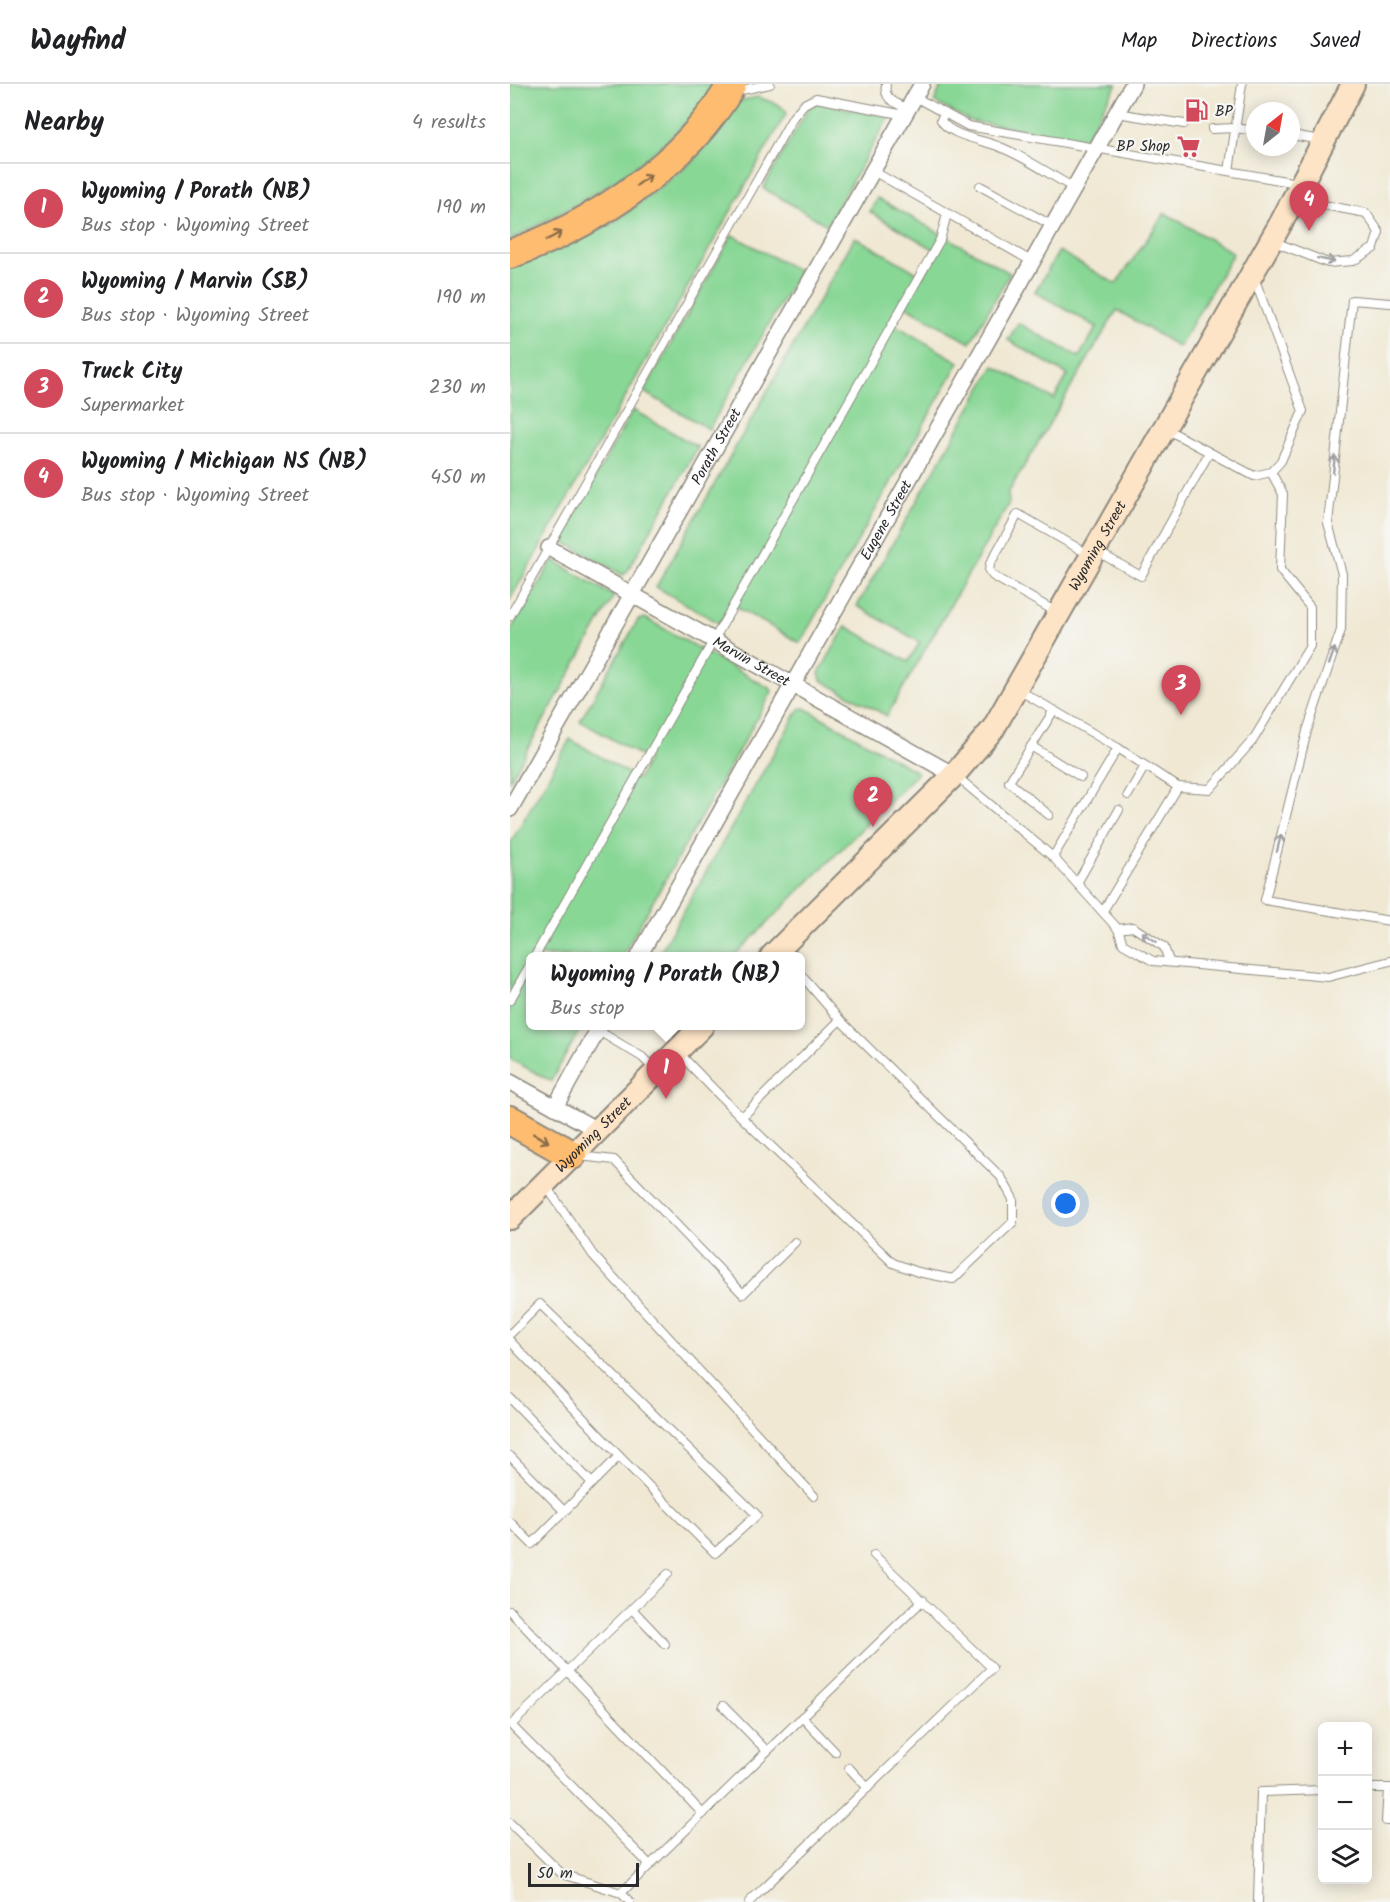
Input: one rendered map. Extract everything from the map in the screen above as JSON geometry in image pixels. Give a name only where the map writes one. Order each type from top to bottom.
[{"type":"highway","points":[[510,254],[542,243],[597,214],[645,179],[680,150],[703,125],[729,88]]},
{"type":"highway","points":[[510,1120],[572,1155]]},
{"type":"main road","name":"Wyoming Street","points":[[780,952],[954,775],[986,738],[1017,688],[1271,241],[1353,84]]},
{"type":"main road","name":"Wyoming Street","points":[[510,1218],[698,1030]]},
{"type":"street","name":"Eugene Street","points":[[642,952],[1133,84]]},
{"type":"street","name":"Porath Street","points":[[510,809],[912,102]]},
{"type":"street","name":"Marvin Street","points":[[549,548],[954,775]]},
{"type":"street","points":[[555,1107],[598,1030]]},
{"type":"street","points":[[510,1082],[597,1130]]},
{"type":"lane","points":[[729,88],[770,84]]},
{"type":"lane","points":[[886,84],[887,97],[912,102],[968,126],[1229,171],[1366,213],[1378,232],[1374,248],[1353,261],[1328,263],[1271,241]]},
{"type":"lane","points":[[1229,171],[1242,84]]},
{"type":"lane","points":[[510,616],[793,117],[804,104],[816,98],[912,102]]},
{"type":"lane","points":[[1117,113],[1184,124]]},
{"type":"lane","points":[[944,114],[941,120],[943,123],[961,134],[1000,147],[1074,188]]},
{"type":"lane","points":[[1212,129],[1246,129]]},
{"type":"lane","points":[[1300,136],[1324,140]]},
{"type":"lane","points":[[873,171],[1033,262]]},
{"type":"lane","points":[[980,186],[1053,226]]},
{"type":"lane","points":[[537,952],[940,240],[947,214]]},
{"type":"lane","points":[[1164,428],[1254,476],[1271,472],[1281,461],[1303,411],[1252,273]]},
{"type":"lane","points":[[1390,303],[1352,300],[1328,523],[1342,574],[1341,630],[1307,731],[1265,900],[1390,921]]},
{"type":"lane","points":[[1059,614],[993,576],[989,571],[990,564],[1018,514],[1093,554],[1141,576],[1209,453]]},
{"type":"lane","points":[[1017,688],[1178,786],[1210,789],[1253,740],[1310,646],[1310,607],[1280,570],[1284,494],[1271,472]]},
{"type":"lane","points":[[1050,815],[1009,782],[1054,710]]},
{"type":"lane","points":[[1031,746],[1081,777]]},
{"type":"lane","points":[[1053,857],[1118,748]]},
{"type":"lane","points":[[1128,795],[1145,766]]},
{"type":"lane","points":[[954,775],[1053,857],[1118,929],[1124,944],[1154,961],[1328,977],[1390,962]]},
{"type":"lane","points":[[1103,911],[1178,786]]},
{"type":"lane","points":[[1077,883],[1119,810]]},
{"type":"lane","points":[[1118,929],[1133,927],[1164,947],[1169,961]]},
{"type":"lane","points":[[510,1000],[526,972]]},
{"type":"lane","points":[[676,1051],[893,1263],[918,1272],[953,1279],[1013,1222],[1013,1199],[1001,1177],[840,1020],[805,980]]},
{"type":"lane","points":[[742,1117],[840,1020]]},
{"type":"lane","points":[[602,1030],[642,1057],[656,1071]]},
{"type":"lane","points":[[572,1155],[614,1160],[743,1294],[795,1242]]},
{"type":"lane","points":[[544,1183],[592,1255],[814,1496]]},
{"type":"lane","points":[[510,1334],[540,1304],[757,1515],[715,1553],[510,1341]]},
{"type":"lane","points":[[510,1398],[592,1483]]},
{"type":"lane","points":[[510,1456],[564,1511]]},
{"type":"lane","points":[[510,1522],[532,1544],[619,1456]]},
{"type":"lane","points":[[749,1902],[992,1668],[874,1555]]},
{"type":"lane","points":[[650,1865],[511,1725],[668,1574]]},
{"type":"lane","points":[[621,1893],[923,1600]]},
{"type":"lane","points":[[632,1609],[665,1644]]},
{"type":"lane","points":[[510,1611],[703,1814]]},
{"type":"lane","points":[[723,1706],[767,1751]]},
{"type":"lane","points":[[802,1717],[835,1752]]},
{"type":"lane","points":[[849,1768],[868,1788]]},
{"type":"lane","points":[[1372,1788],[1389,1788],[1386,1821],[1390,1821]]},
{"type":"lane","points":[[1258,1902],[1261,1792],[1318,1790]]},
{"type":"lane","points":[[510,1823],[562,1874],[621,1893],[630,1902]]},
{"type":"green space","points":[[510,84],[716,84],[696,111],[650,156],[596,193],[510,240]]},
{"type":"green space","points":[[942,84],[1117,84],[1085,139],[970,121],[934,102]]},
{"type":"green space","points":[[758,97],[779,105],[787,112],[510,600],[510,266],[526,262],[613,223],[686,167],[715,137],[738,101]]},
{"type":"green space","points":[[812,102],[889,117],[827,225],[763,188]]},
{"type":"green space","points":[[877,198],[1010,273],[970,343],[901,303],[890,322],[959,362],[800,643],[731,604],[720,622],[717,622],[656,587],[855,237],[923,276],[937,251],[870,212]]},
{"type":"green space","points":[[1165,213],[1233,253],[1179,347],[1117,310],[1008,493],[1009,503],[887,716],[821,680],[819,673],[846,626],[908,662],[920,642],[857,606],[994,366],[1054,399],[1068,375],[1008,340],[1018,323],[1079,357],[1097,327],[1035,292],[1059,251],[1116,284]]},
{"type":"green space","points":[[732,235],[799,271],[709,429],[644,392]]},
{"type":"green space","points":[[633,410],[698,447],[627,572],[623,575],[564,542],[565,532]]},
{"type":"green space","points":[[553,560],[614,596],[510,780],[510,631]]},
{"type":"green space","points":[[645,618],[771,689],[772,692],[624,952],[526,952],[526,1030],[580,1030],[551,1081],[510,1059],[510,844],[570,739],[638,779],[648,760],[580,721],[638,620]]},
{"type":"green space","points":[[805,708],[917,774],[738,952],[660,952],[799,709]]},
{"type":"place","name":"BP","points":[[1197,111]]},
{"type":"place","name":"BP Shop","points":[[1188,146]]},
{"type":"place","name":"Wyoming / Michigan NS (NB)","points":[[1309,231]]},
{"type":"place","name":"Truck City","points":[[1181,715]]},
{"type":"place","name":"Wyoming / Marvin (SB)","points":[[873,827]]},
{"type":"place","name":"Wyoming / Porath (NB)","points":[[666,1099]]}]
